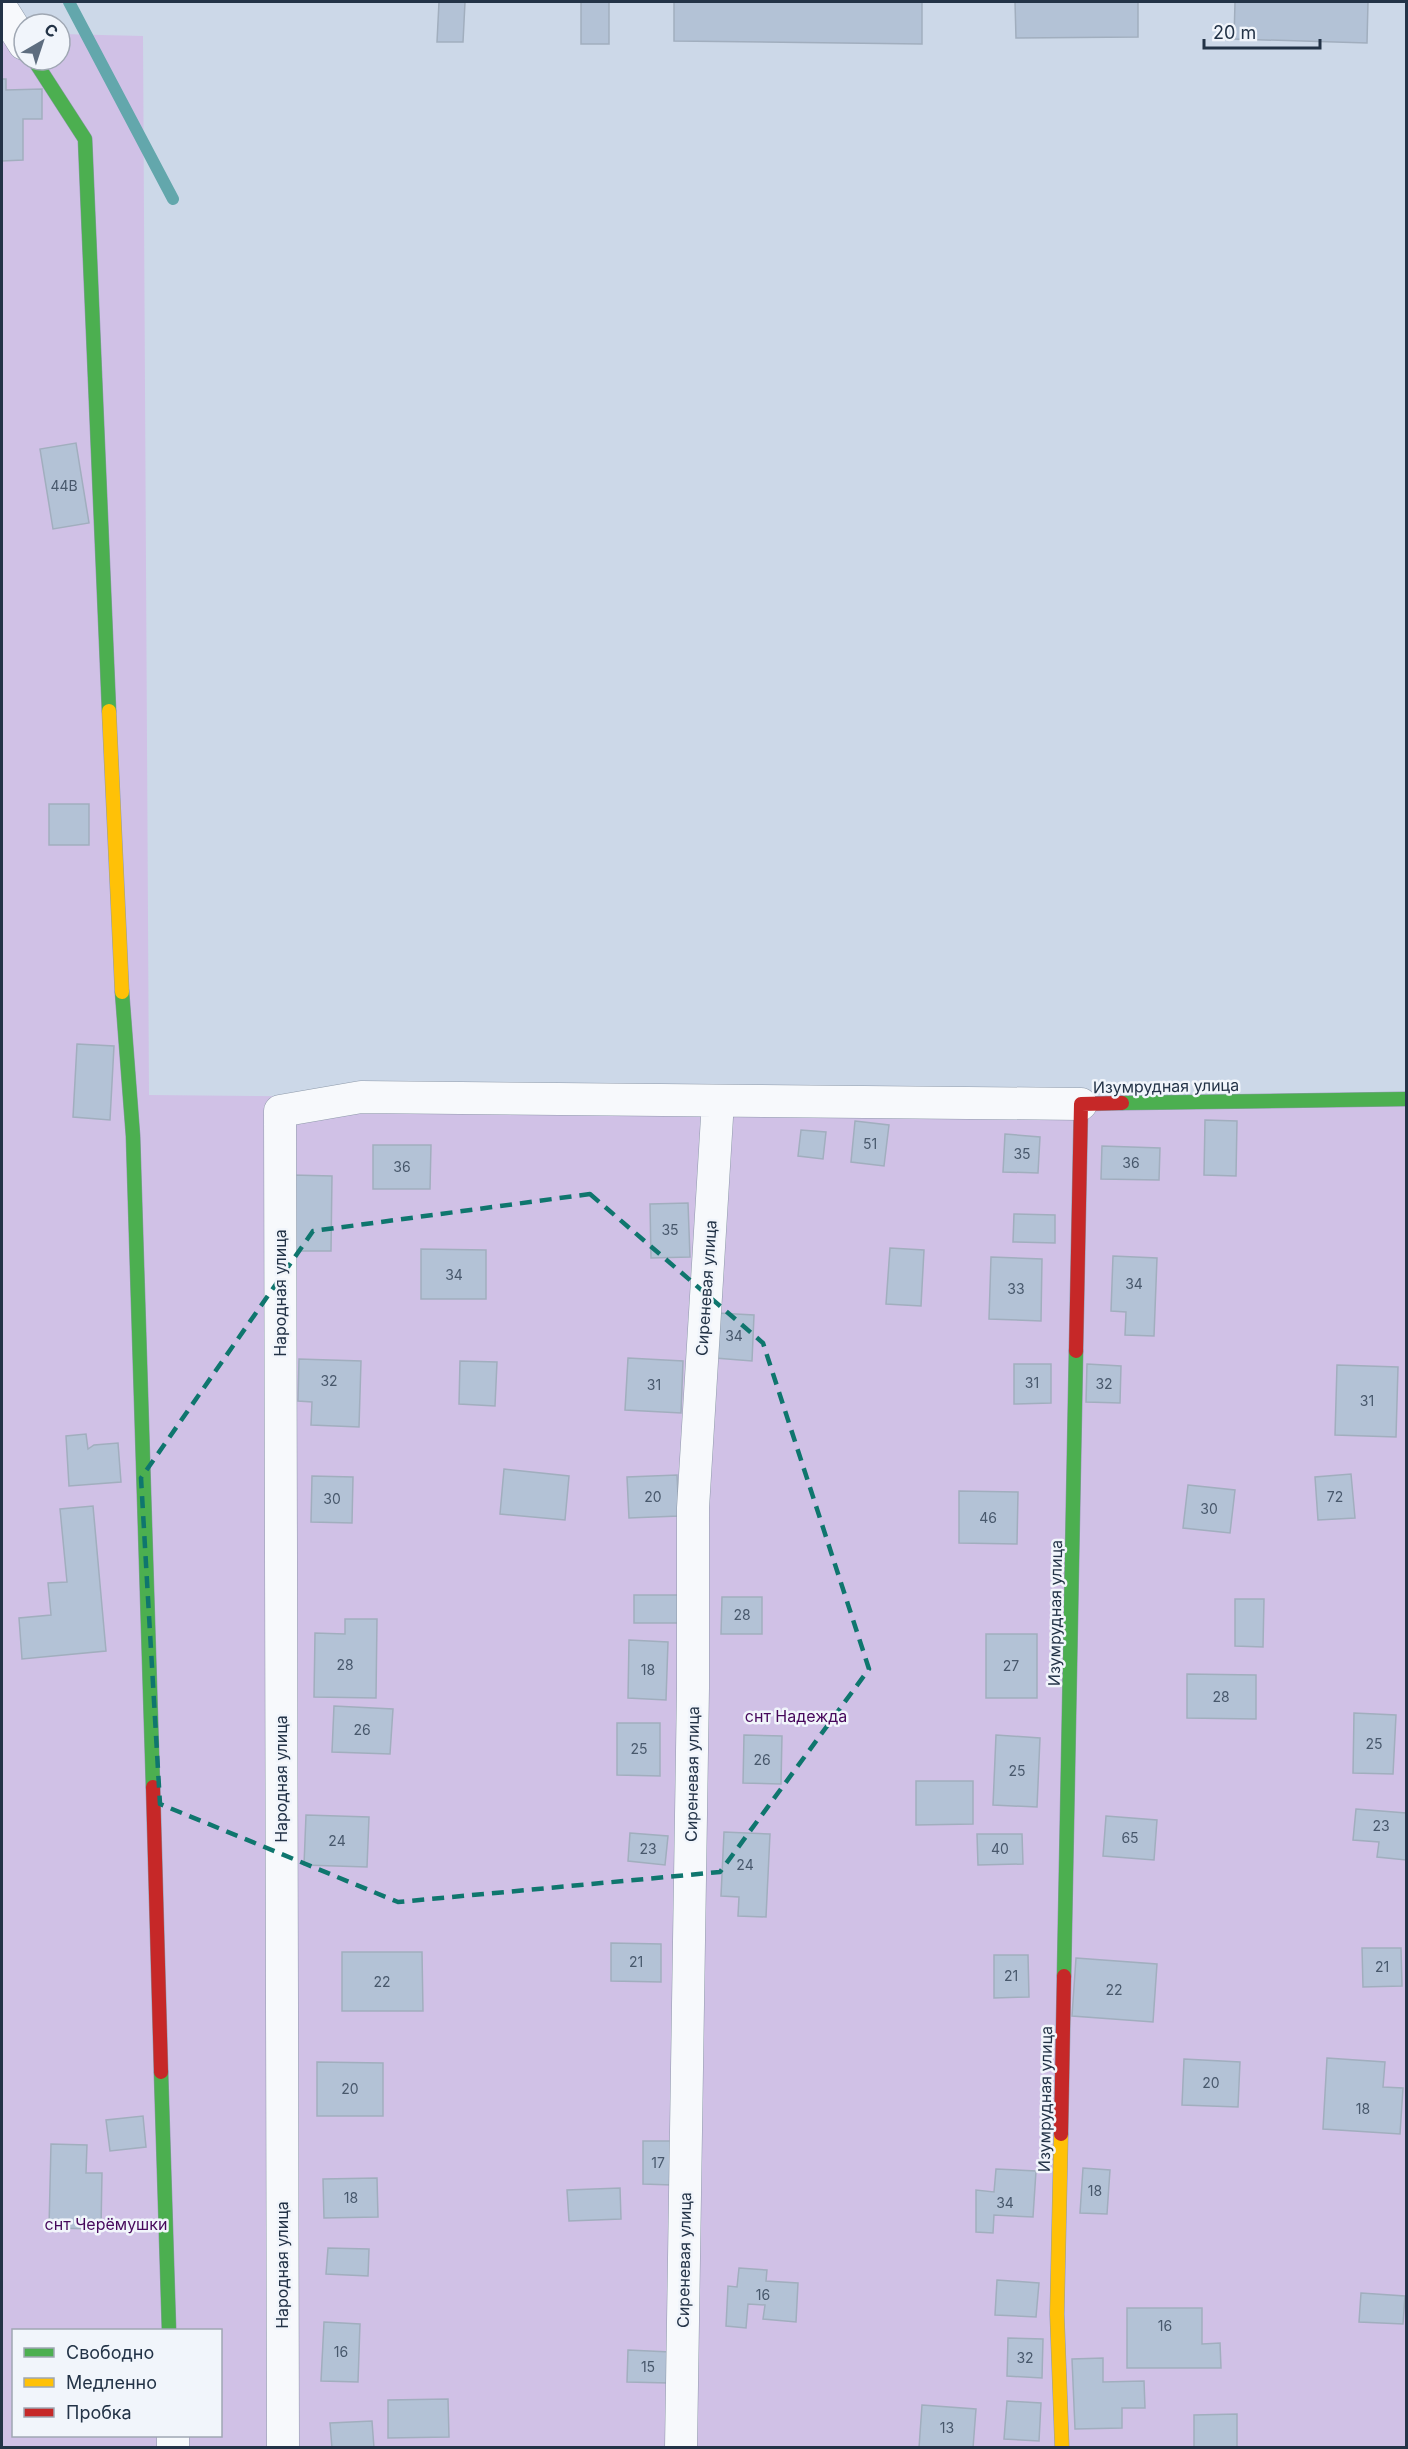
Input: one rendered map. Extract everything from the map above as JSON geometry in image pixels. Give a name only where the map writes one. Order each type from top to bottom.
[{"type":"street","points":[[2,9],[12,25]]},
{"type":"street","points":[[42,72],[85,139],[119,958],[133,1136],[170,2329]]},
{"type":"street","name":"Народная улица","points":[[283,2448],[280,1111],[361,1097],[718,1101]]},
{"type":"street","name":"Изумрудная улица","points":[[1062,2448],[1057,2314],[1082,1104],[1407,1099]]},
{"type":"street","points":[[718,1101],[1082,1104]]},
{"type":"street","name":"Сиреневая улица","points":[[681,2448],[693,1688],[693,1508],[718,1101]]},
{"type":"highlighted area","points":[[590,1194],[763,1343],[869,1669],[720,1872],[398,1902],[160,1804],[141,1478],[313,1231]]},
{"type":"green space","name":"снт Надежда","points":[[2,33],[12,45],[12,72],[72,72],[72,34],[143,36],[149,1095],[1406,1106],[1406,2447],[2,2447]]},
{"type":"building","points":[[439,2],[465,2],[463,42],[437,42]]},
{"type":"building","points":[[581,2],[609,2],[609,44],[581,44]]},
{"type":"building","points":[[674,2],[922,2],[922,44],[674,41]]},
{"type":"building","points":[[1015,2],[1138,2],[1138,37],[1016,38]]},
{"type":"building","points":[[1235,2],[1368,2],[1367,43],[1234,39]]},
{"type":"building","points":[[2,79],[6,79],[6,90],[42,89],[42,119],[23,119],[23,160],[2,161]]},
{"type":"building","points":[[76,443],[89,523],[53,529],[40,449]]},
{"type":"building","points":[[49,804],[89,804],[89,845],[49,845]]},
{"type":"building","points":[[77,1044],[114,1046],[110,1120],[73,1117]]},
{"type":"building","points":[[1205,1120],[1237,1121],[1236,1176],[1204,1175]]},
{"type":"building","points":[[855,1121],[889,1125],[884,1166],[851,1162]]},
{"type":"building","points":[[801,1130],[826,1132],[823,1159],[798,1156]]},
{"type":"building","points":[[1005,1134],[1040,1137],[1038,1173],[1003,1172]]},
{"type":"building","points":[[373,1145],[431,1145],[430,1189],[373,1189]]},
{"type":"building","points":[[1102,1146],[1160,1148],[1159,1180],[1101,1179]]},
{"type":"building","points":[[292,1175],[332,1176],[331,1251],[292,1251]]},
{"type":"building","points":[[688,1203],[690,1257],[651,1258],[650,1204]]},
{"type":"building","points":[[1014,1214],[1055,1215],[1055,1243],[1013,1242]]},
{"type":"building","points":[[890,1248],[924,1250],[921,1306],[886,1304]]},
{"type":"building","points":[[421,1249],[486,1250],[486,1299],[421,1299]]},
{"type":"building","points":[[1113,1256],[1157,1258],[1154,1336],[1125,1335],[1126,1312],[1111,1311]]},
{"type":"building","points":[[991,1257],[1042,1259],[1041,1321],[989,1319]]},
{"type":"building","points":[[717,1313],[754,1315],[752,1361],[715,1358]]},
{"type":"building","points":[[628,1358],[683,1361],[681,1413],[625,1410]]},
{"type":"building","points":[[299,1359],[361,1361],[359,1427],[311,1425],[312,1402],[298,1401]]},
{"type":"building","points":[[460,1361],[497,1362],[495,1406],[459,1404]]},
{"type":"building","points":[[1014,1364],[1051,1364],[1051,1403],[1014,1404]]},
{"type":"building","points":[[1087,1364],[1121,1366],[1120,1403],[1086,1402]]},
{"type":"building","points":[[1337,1365],[1398,1367],[1396,1437],[1335,1435]]},
{"type":"building","points":[[86,1434],[88,1449],[94,1445],[118,1443],[121,1482],[69,1486],[66,1436]]},
{"type":"building","points":[[504,1469],[569,1476],[565,1520],[500,1514]]},
{"type":"building","points":[[1351,1474],[1355,1518],[1318,1520],[1315,1477]]},
{"type":"building","points":[[677,1475],[679,1516],[629,1518],[627,1477]]},
{"type":"building","points":[[312,1476],[353,1477],[352,1523],[311,1522]]},
{"type":"building","points":[[1188,1485],[1235,1490],[1230,1533],[1183,1528]]},
{"type":"building","points":[[959,1491],[1018,1492],[1017,1544],[959,1543]]},
{"type":"building","points":[[93,1506],[106,1651],[22,1659],[19,1618],[51,1615],[48,1583],[67,1582],[60,1509]]},
{"type":"building","points":[[634,1595],[678,1595],[678,1623],[634,1623]]},
{"type":"building","points":[[722,1597],[762,1597],[762,1634],[721,1634]]},
{"type":"building","points":[[1235,1599],[1264,1599],[1263,1647],[1235,1646]]},
{"type":"building","points":[[345,1619],[377,1619],[376,1698],[314,1697],[315,1633],[345,1634]]},
{"type":"building","points":[[986,1634],[1037,1634],[1037,1698],[986,1698]]},
{"type":"building","points":[[629,1640],[668,1642],[666,1700],[628,1698]]},
{"type":"building","points":[[1187,1674],[1256,1675],[1256,1719],[1187,1718]]},
{"type":"building","points":[[334,1706],[393,1709],[390,1754],[332,1752]]},
{"type":"building","points":[[1354,1713],[1396,1715],[1393,1774],[1353,1773]]},
{"type":"building","points":[[617,1723],[660,1723],[660,1776],[617,1775]]},
{"type":"building","points":[[744,1735],[782,1736],[781,1784],[743,1783]]},
{"type":"building","points":[[996,1735],[1040,1738],[1037,1807],[993,1805]]},
{"type":"building","points":[[916,1781],[973,1781],[973,1824],[916,1825]]},
{"type":"building","points":[[1356,1809],[1406,1813],[1406,1860],[1377,1857],[1379,1842],[1353,1840]]},
{"type":"building","points":[[306,1815],[369,1817],[367,1867],[304,1865]]},
{"type":"building","points":[[1106,1816],[1157,1820],[1154,1860],[1103,1856]]},
{"type":"building","points":[[724,1832],[770,1834],[766,1917],[738,1916],[739,1897],[721,1896]]},
{"type":"building","points":[[630,1833],[668,1836],[665,1865],[628,1861]]},
{"type":"building","points":[[977,1834],[1022,1834],[1023,1864],[978,1865]]},
{"type":"building","points":[[611,1943],[661,1944],[661,1982],[611,1981]]},
{"type":"building","points":[[1362,1948],[1401,1948],[1402,1986],[1363,1987]]},
{"type":"building","points":[[342,1952],[422,1952],[423,2011],[342,2011]]},
{"type":"building","points":[[994,1955],[1028,1955],[1029,1997],[994,1998]]},
{"type":"building","points":[[1076,1958],[1157,1964],[1153,2022],[1072,2016]]},
{"type":"building","points":[[1327,2058],[1385,2062],[1383,2087],[1403,2088],[1400,2134],[1323,2129]]},
{"type":"building","points":[[1184,2059],[1240,2062],[1238,2107],[1182,2105]]},
{"type":"building","points":[[317,2062],[383,2063],[383,2116],[317,2116]]},
{"type":"building","points":[[143,2116],[146,2147],[110,2151],[106,2120]]},
{"type":"building","points":[[643,2141],[673,2141],[672,2185],[643,2184]]},
{"type":"building","points":[[51,2144],[87,2145],[86,2173],[102,2173],[101,2229],[49,2228]]},
{"type":"building","points":[[1083,2168],[1110,2170],[1107,2214],[1080,2213]]},
{"type":"building","points":[[996,2169],[1036,2171],[1033,2217],[994,2215],[993,2233],[976,2232],[976,2190],[994,2192]]},
{"type":"building","points":[[377,2178],[378,2217],[324,2218],[323,2179]]},
{"type":"building","points":[[620,2188],[621,2219],[569,2221],[567,2190]]},
{"type":"building","points":[[328,2248],[369,2249],[368,2276],[326,2274]]},
{"type":"building","points":[[739,2268],[767,2270],[766,2281],[798,2283],[796,2322],[763,2319],[765,2305],[748,2304],[746,2328],[726,2326],[728,2286],[737,2287]]},
{"type":"building","points":[[997,2280],[1039,2283],[1036,2317],[995,2315]]},
{"type":"building","points":[[1361,2293],[1405,2296],[1403,2324],[1359,2322]]},
{"type":"building","points":[[1127,2308],[1202,2308],[1202,2344],[1220,2343],[1221,2368],[1127,2368]]},
{"type":"building","points":[[324,2322],[360,2324],[358,2382],[321,2381]]},
{"type":"building","points":[[1008,2338],[1043,2339],[1042,2378],[1007,2376]]},
{"type":"building","points":[[628,2350],[670,2352],[669,2383],[627,2382]]},
{"type":"building","points":[[1103,2358],[1103,2382],[1144,2381],[1145,2408],[1122,2408],[1122,2428],[1075,2429],[1072,2359]]},
{"type":"building","points":[[448,2399],[449,2437],[388,2438],[388,2400]]},
{"type":"building","points":[[1007,2401],[1041,2403],[1039,2441],[1004,2439]]},
{"type":"building","points":[[922,2405],[976,2409],[973,2448],[919,2448]]},
{"type":"building","points":[[1237,2414],[1237,2448],[1194,2448],[1194,2415]]},
{"type":"building","points":[[372,2421],[374,2448],[332,2448],[330,2423]]},
{"type":"waterway","points":[[69,2],[173,199]]},
{"type":"traffic: fast","points":[[42,72],[85,139],[109,711]]},
{"type":"traffic: fast","points":[[122,992],[133,1136],[153,1787]]},
{"type":"traffic: fast","points":[[1122,1103],[1406,1099]]},
{"type":"traffic: fast","points":[[1064,1976],[1076,1351]]},
{"type":"traffic: fast","points":[[161,2072],[169,2329]]},
{"type":"traffic: slow","points":[[109,711],[122,992]]},
{"type":"traffic: slow","points":[[1061,2134],[1057,2314],[1062,2448]]},
{"type":"traffic: jam","points":[[1076,1351],[1081,1104],[1122,1103]]},
{"type":"traffic: jam","points":[[153,1787],[161,2072]]},
{"type":"traffic: jam","points":[[1061,2134],[1064,1976]]},
{"type":"park label","name":"снт Черёмушки","points":[[106,2224]]}]
